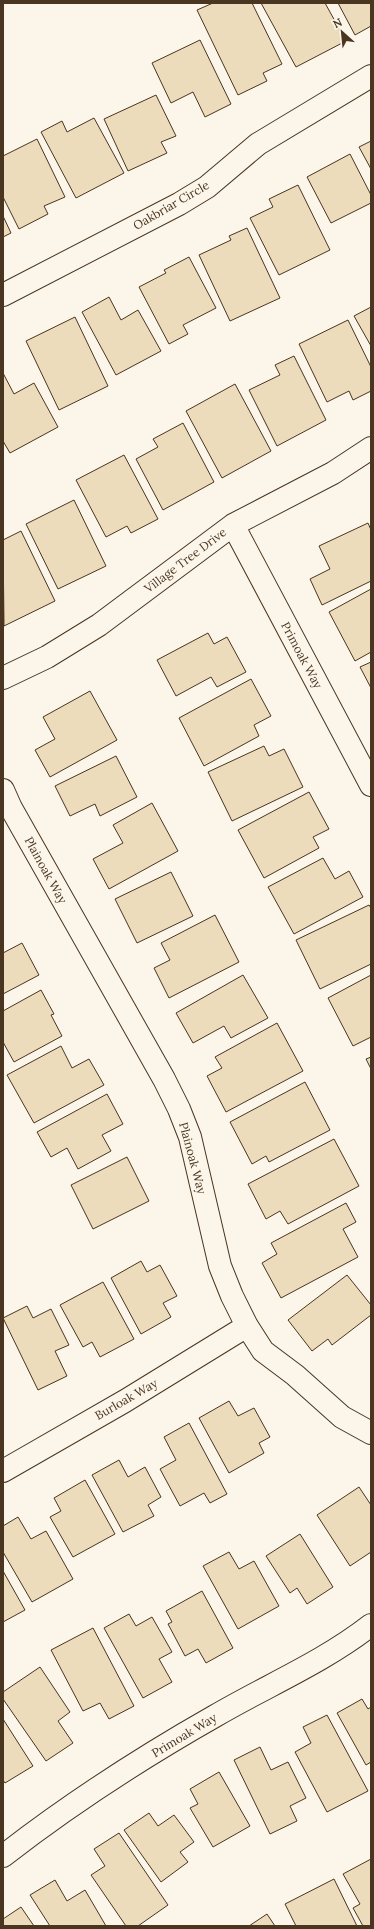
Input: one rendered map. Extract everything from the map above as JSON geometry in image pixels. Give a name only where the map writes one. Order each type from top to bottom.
[{"type":"street","name":"Oakbriar Circle","points":[[3,295],[179,204],[207,187],[258,144],[371,76]]},
{"type":"street","name":"Village Tree Drive","points":[[3,678],[47,658],[99,624],[233,525],[333,472],[371,448]]},
{"type":"street","name":"Primoak Way","points":[[233,525],[371,785]]},
{"type":"street","name":"Plainoak Way","points":[[3,790],[11,808],[160,1072],[179,1109],[190,1137],[220,1266],[232,1296],[247,1326],[264,1351],[295,1375],[342,1418],[371,1433]]},
{"type":"street","name":"Burloak Way","points":[[3,1471],[125,1401],[247,1326]]},
{"type":"street","name":"Primoak Way","points":[[3,1856],[34,1832],[136,1763],[216,1715],[326,1657],[371,1625]]},
{"type":"building","points":[[213,3],[252,3],[282,64],[263,73],[267,81],[238,95],[197,10]]},
{"type":"building","points":[[261,3],[325,3],[346,41],[296,67]]},
{"type":"building","points":[[338,3],[371,3],[371,26],[355,35]]},
{"type":"building","points":[[200,40],[231,104],[205,117],[193,92],[171,103],[152,63]]},
{"type":"building","points":[[156,95],[176,136],[161,142],[167,153],[128,171],[104,119]]},
{"type":"building","points":[[94,118],[124,173],[76,198],[41,132],[62,121],[67,132]]},
{"type":"building","points":[[37,139],[65,197],[44,206],[48,214],[19,229],[3,197],[3,156]]},
{"type":"building","points":[[371,141],[371,169],[359,147]]},
{"type":"building","points":[[350,154],[371,195],[371,203],[331,223],[307,177]]},
{"type":"building","points":[[298,185],[330,250],[279,275],[250,218],[273,207],[269,199]]},
{"type":"building","points":[[3,216],[11,233],[3,237]]},
{"type":"building","points":[[247,228],[280,298],[230,321],[199,255],[231,240],[229,236]]},
{"type":"building","points":[[189,257],[216,308],[183,325],[188,334],[169,344],[139,287],[166,273],[164,270]]},
{"type":"building","points":[[109,297],[121,320],[138,310],[161,351],[116,375],[82,312]]},
{"type":"building","points":[[371,307],[371,346],[354,316]]},
{"type":"building","points":[[75,317],[108,386],[59,410],[26,341]]},
{"type":"building","points":[[348,320],[371,367],[371,391],[353,400],[349,391],[327,402],[299,344]]},
{"type":"building","points":[[294,356],[326,420],[277,446],[249,390],[280,375],[275,365]]},
{"type":"building","points":[[3,373],[14,394],[34,383],[58,427],[10,453],[3,441]]},
{"type":"building","points":[[235,384],[271,451],[222,478],[186,411]]},
{"type":"building","points":[[183,423],[214,482],[163,510],[136,459],[158,447],[153,439]]},
{"type":"building","points":[[124,455],[158,519],[131,533],[127,526],[106,537],[76,480]]},
{"type":"building","points":[[74,500],[106,566],[58,589],[26,524]]},
{"type":"building","points":[[368,523],[371,530],[371,581],[322,605],[310,579],[330,569],[319,546]]},
{"type":"building","points":[[21,531],[55,601],[4,626],[3,540]]},
{"type":"building","points":[[371,589],[371,652],[355,661],[329,612]]},
{"type":"building","points":[[208,633],[214,644],[227,637],[246,672],[217,687],[211,677],[176,696],[157,660]]},
{"type":"building","points":[[371,662],[371,688],[360,667]]},
{"type":"building","points":[[251,679],[271,716],[254,725],[259,736],[204,766],[179,718]]},
{"type":"building","points":[[90,691],[117,740],[50,777],[35,750],[55,739],[43,717]]},
{"type":"building","points":[[264,746],[269,756],[284,749],[303,787],[232,821],[208,772]]},
{"type":"building","points":[[116,756],[137,797],[100,816],[95,804],[70,816],[55,786]]},
{"type":"building","points":[[309,792],[329,829],[313,837],[319,848],[264,878],[238,830]]},
{"type":"building","points":[[152,803],[178,851],[109,889],[93,859],[123,843],[113,825]]},
{"type":"building","points":[[323,858],[335,879],[349,871],[363,897],[294,934],[268,887]]},
{"type":"building","points":[[171,872],[193,916],[137,943],[115,899]]},
{"type":"building","points":[[369,905],[371,908],[371,964],[320,989],[296,940]]},
{"type":"building","points":[[215,915],[239,962],[169,998],[154,968],[170,960],[161,943]]},
{"type":"building","points":[[22,943],[39,975],[3,994],[3,953]]},
{"type":"building","points":[[243,975],[268,1018],[231,1038],[224,1026],[193,1043],[176,1013]]},
{"type":"building","points":[[371,975],[371,1037],[353,1046],[328,998]]},
{"type":"building","points":[[41,990],[54,1014],[51,1015],[62,1036],[14,1062],[3,1042],[3,1011]]},
{"type":"building","points":[[277,1023],[303,1071],[226,1112],[207,1076],[222,1068],[215,1057]]},
{"type":"building","points":[[61,1046],[72,1068],[89,1059],[104,1085],[34,1123],[7,1075]]},
{"type":"building","points":[[371,1057],[371,1069],[366,1059]]},
{"type":"building","points":[[305,1082],[330,1130],[269,1162],[266,1156],[252,1164],[230,1122]]},
{"type":"building","points":[[107,1094],[123,1124],[102,1135],[111,1151],[78,1169],[67,1148],[51,1157],[37,1132]]},
{"type":"building","points":[[334,1139],[359,1186],[288,1224],[280,1211],[266,1219],[248,1184]]},
{"type":"building","points":[[127,1157],[149,1201],[93,1229],[71,1185]]},
{"type":"building","points":[[346,1203],[356,1222],[343,1229],[358,1257],[281,1298],[262,1263],[277,1254],[271,1243]]},
{"type":"building","points":[[141,1261],[147,1272],[160,1265],[177,1296],[163,1303],[171,1317],[141,1334],[111,1278]]},
{"type":"building","points":[[347,1275],[371,1305],[371,1315],[332,1345],[328,1339],[312,1351],[288,1320]]},
{"type":"building","points":[[103,1282],[134,1339],[100,1357],[92,1342],[83,1347],[60,1305]]},
{"type":"building","points":[[27,1306],[33,1318],[51,1309],[69,1345],[55,1351],[67,1376],[38,1390],[3,1318]]},
{"type":"building","points":[[229,1401],[238,1416],[254,1408],[270,1437],[259,1443],[264,1453],[229,1473],[199,1418]]},
{"type":"building","points":[[189,1423],[227,1494],[210,1503],[204,1493],[180,1506],[160,1469],[176,1460],[164,1437]]},
{"type":"building","points":[[119,1460],[128,1477],[145,1467],[161,1497],[148,1505],[154,1516],[123,1532],[92,1475]]},
{"type":"building","points":[[85,1480],[115,1534],[73,1557],[50,1517],[61,1511],[54,1498]]},
{"type":"building","points":[[359,1487],[371,1505],[371,1552],[350,1566],[317,1515]]},
{"type":"building","points":[[18,1517],[31,1539],[46,1531],[73,1579],[32,1602],[3,1552],[3,1526]]},
{"type":"building","points":[[300,1534],[333,1587],[307,1604],[297,1588],[290,1593],[266,1556]]},
{"type":"building","points":[[229,1552],[239,1569],[254,1561],[279,1606],[238,1629],[203,1566]]},
{"type":"building","points":[[3,1571],[25,1610],[3,1622]]},
{"type":"building","points":[[202,1591],[233,1648],[206,1663],[198,1649],[185,1656],[168,1624],[172,1622],[166,1611]]},
{"type":"building","points":[[129,1614],[136,1626],[152,1617],[172,1652],[159,1659],[172,1682],[143,1698],[104,1628]]},
{"type":"building","points":[[93,1628],[134,1706],[109,1719],[100,1703],[83,1711],[51,1650]]},
{"type":"building","points":[[40,1667],[70,1712],[58,1721],[73,1743],[46,1761],[3,1699],[3,1692]]},
{"type":"building","points":[[362,1699],[368,1709],[371,1707],[371,1762],[366,1765],[337,1713]]},
{"type":"building","points":[[327,1715],[368,1791],[327,1812],[295,1752],[311,1743],[303,1727]]},
{"type":"building","points":[[3,1719],[33,1766],[5,1783],[3,1780]]},
{"type":"building","points":[[260,1747],[271,1770],[288,1762],[306,1798],[290,1806],[297,1821],[270,1834],[234,1760]]},
{"type":"building","points":[[219,1772],[250,1826],[213,1847],[190,1808],[198,1804],[190,1789]]},
{"type":"building","points":[[149,1813],[158,1826],[174,1815],[194,1842],[180,1852],[188,1862],[161,1882],[124,1830]]},
{"type":"building","points":[[119,1833],[168,1905],[138,1926],[126,1926],[91,1875],[105,1866],[94,1849]]},
{"type":"building","points":[[371,1859],[371,1926],[363,1926],[353,1908],[360,1904],[343,1874]]},
{"type":"building","points":[[334,1879],[357,1926],[296,1926],[285,1904]]},
{"type":"building","points":[[55,1880],[67,1901],[85,1890],[106,1926],[50,1926],[30,1895]]},
{"type":"building","points":[[21,1907],[34,1926],[3,1926],[3,1919]]},
{"type":"building","points":[[267,1914],[275,1926],[249,1926]]}]
